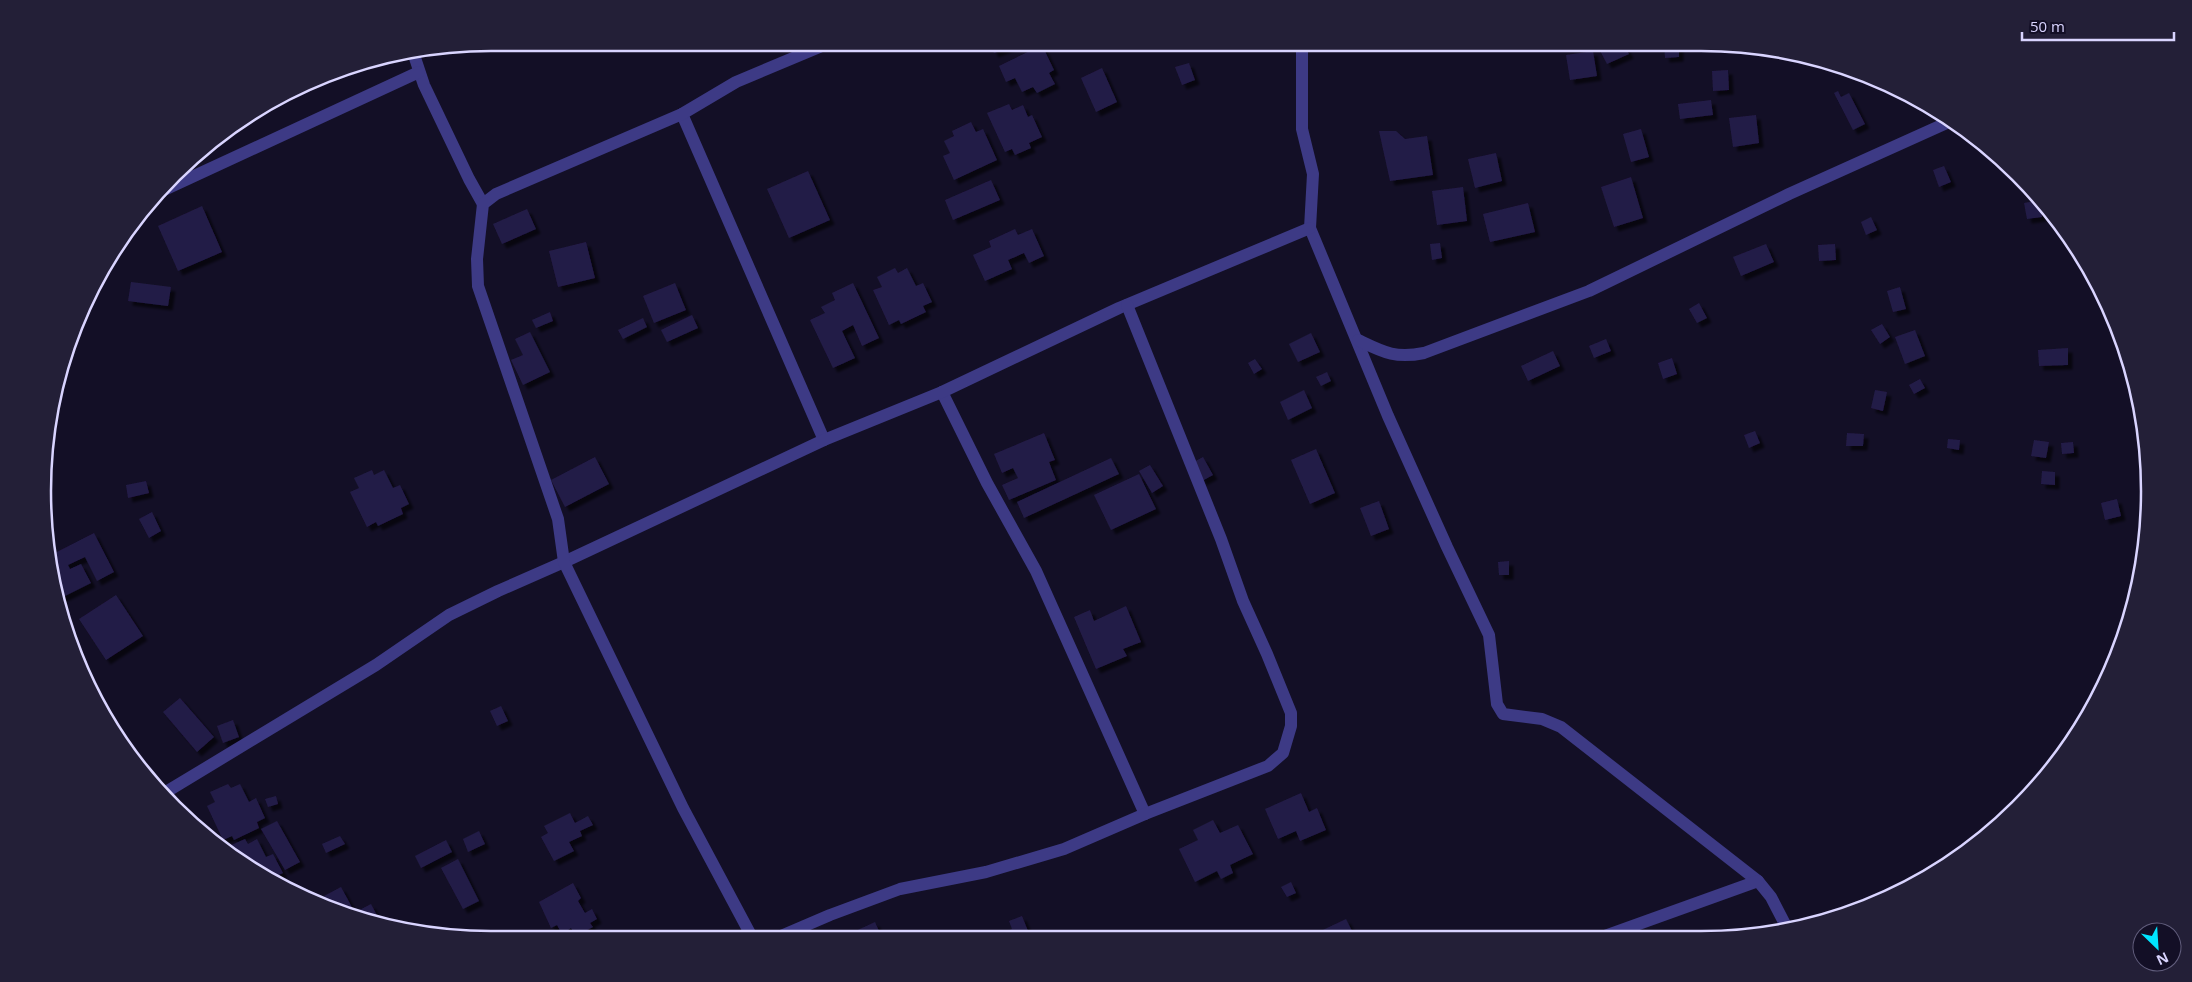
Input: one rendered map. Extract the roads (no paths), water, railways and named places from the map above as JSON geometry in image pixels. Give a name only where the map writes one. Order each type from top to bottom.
[{"type":"street","points":[[483,204],[505,190],[682,114],[736,82],[808,51]]},
{"type":"street","points":[[1302,51],[1302,129],[1313,174],[1310,228],[1392,425],[1446,547],[1489,635],[1496,704],[1499,710],[1507,715],[1542,719],[1561,727],[1758,881],[1771,897],[1784,922]]},
{"type":"street","points":[[415,58],[419,72],[469,179],[483,204],[477,259],[478,286],[558,519],[564,562],[682,808],[749,931]]},
{"type":"street","points":[[176,185],[419,72]]},
{"type":"street","points":[[682,114],[824,440]]},
{"type":"street","points":[[1358,340],[1383,352],[1397,356],[1424,353],[1589,291],[1789,194],[1944,124]]},
{"type":"street","points":[[169,790],[376,665],[449,615],[824,440],[942,392],[1127,305],[1310,228]]},
{"type":"street","points":[[793,931],[900,889],[986,872],[1064,849],[1145,814],[1268,766],[1282,753],[1291,726],[1291,713],[1268,654],[1243,601],[1222,538],[1127,305]]},
{"type":"street","points":[[942,392],[987,483],[1036,571],[1145,814]]},
{"type":"street","points":[[1619,931],[1758,881]]}]
